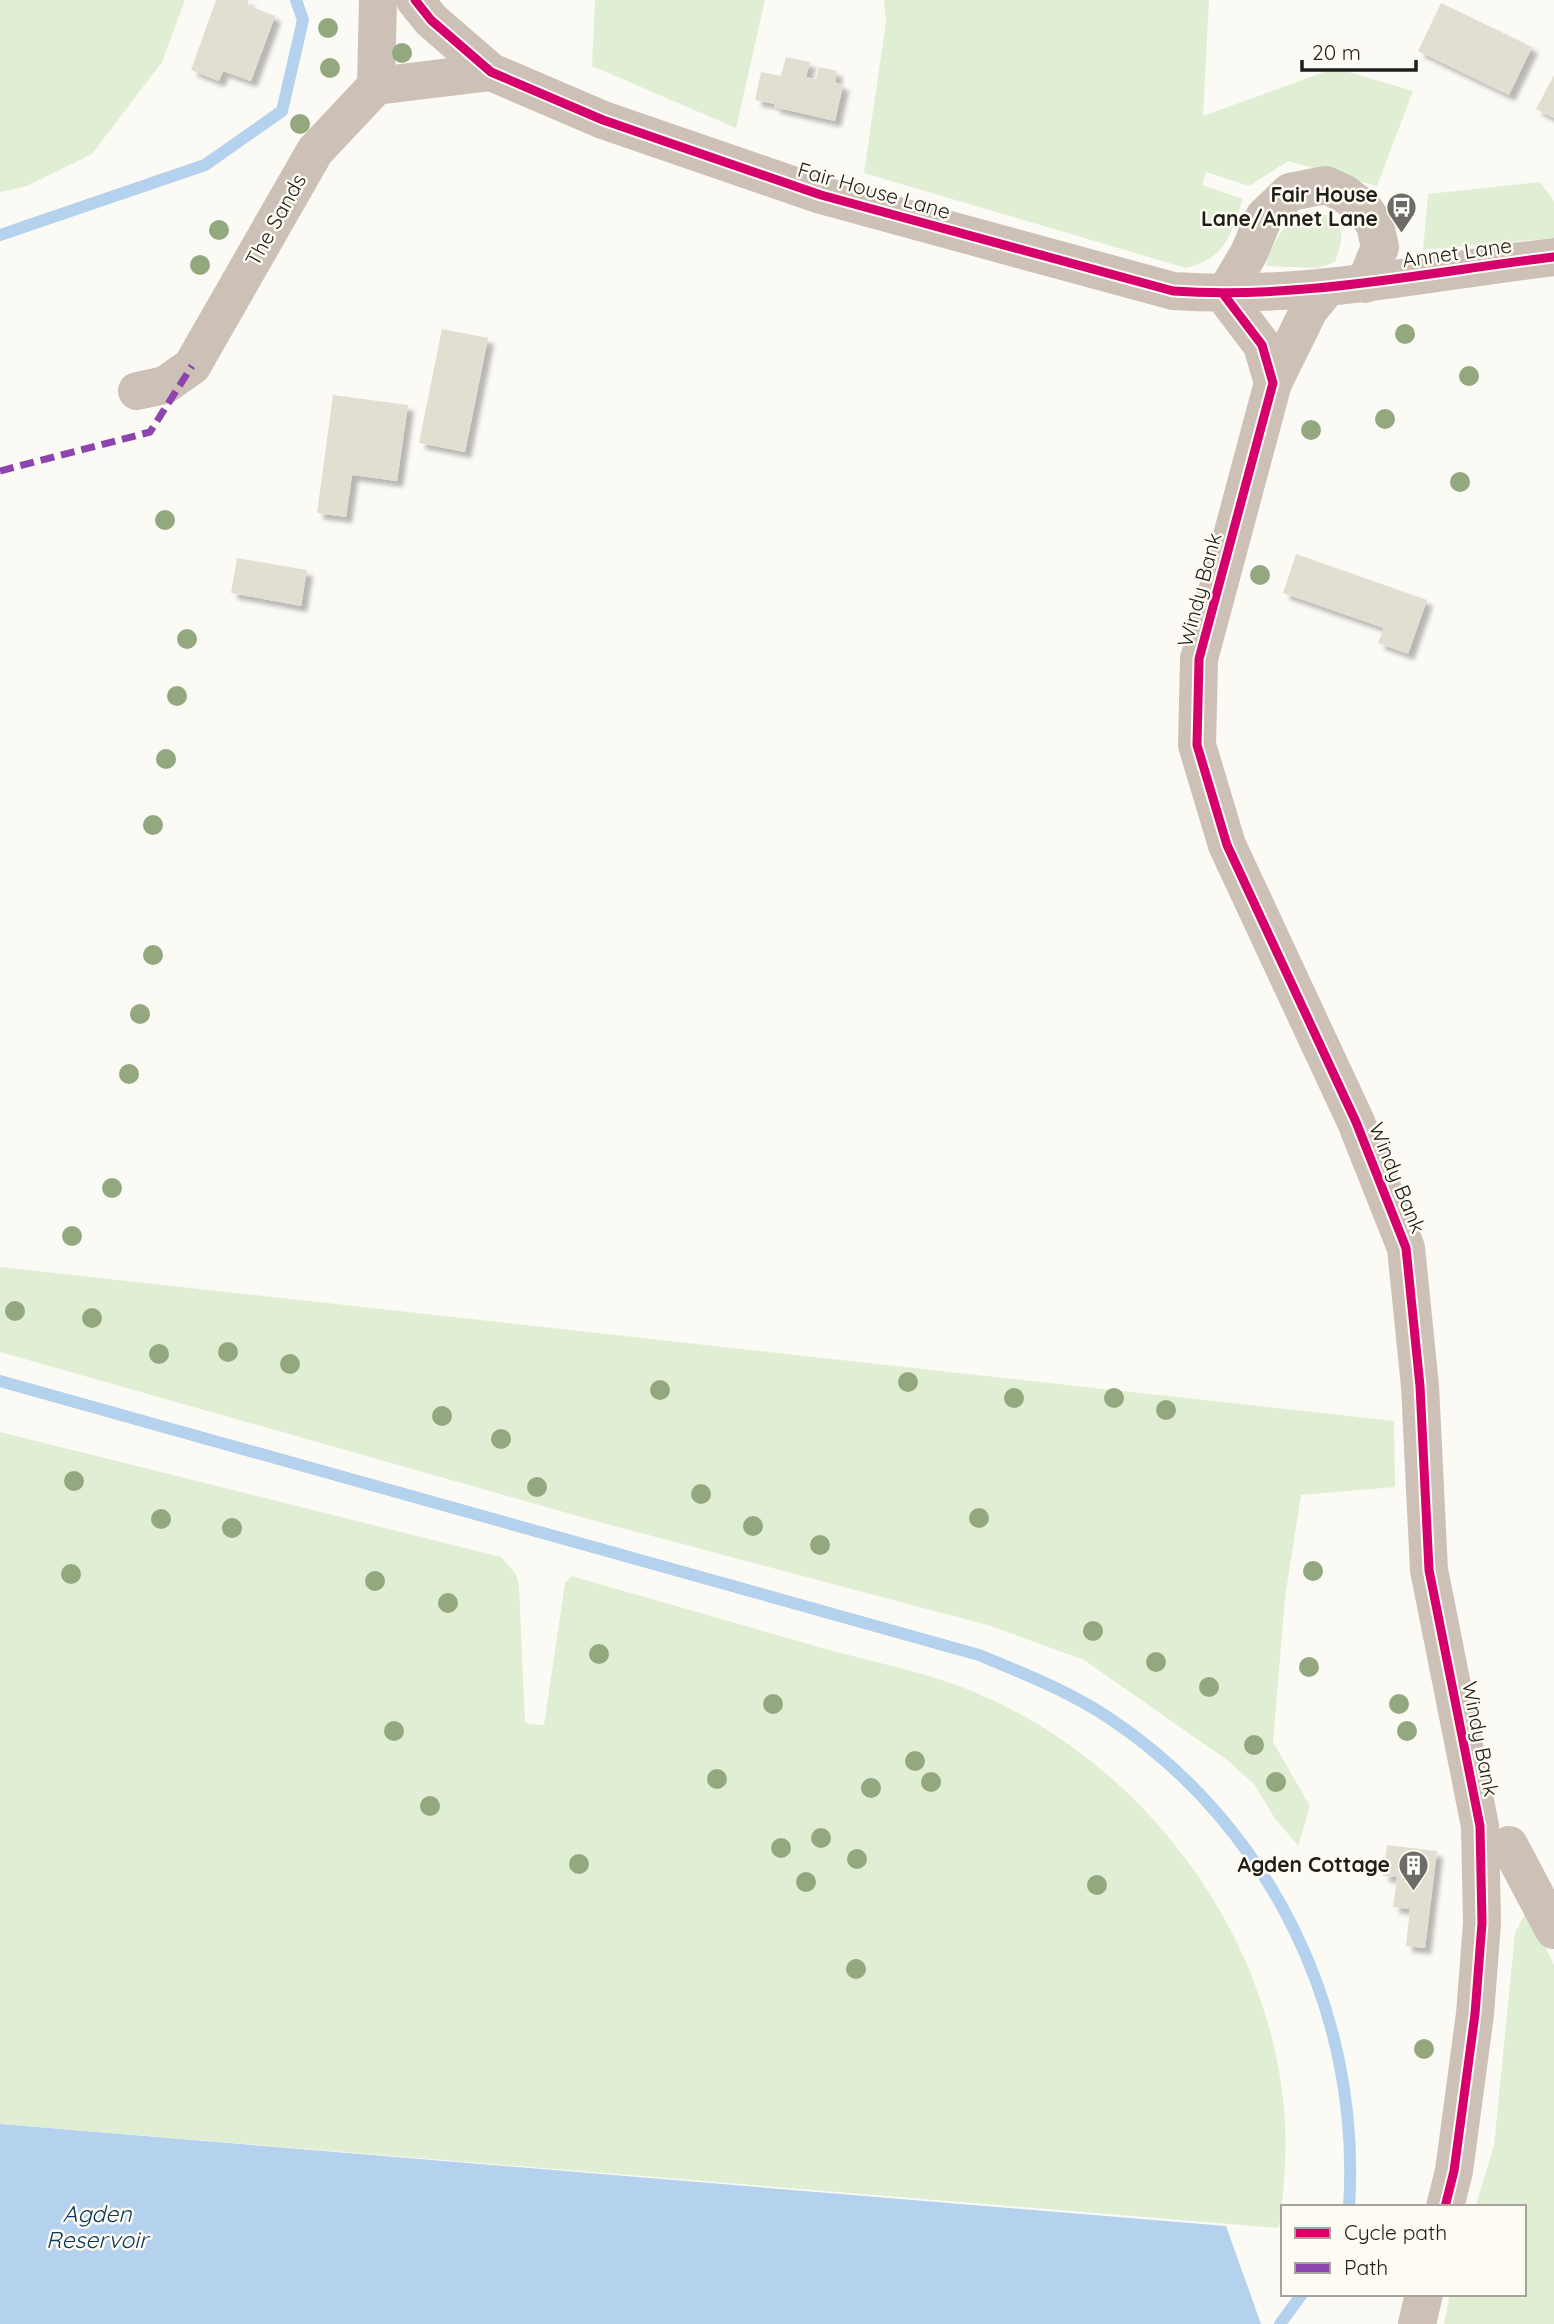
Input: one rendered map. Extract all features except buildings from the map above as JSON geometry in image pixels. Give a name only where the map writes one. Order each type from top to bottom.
[{"type":"street","points":[[378,0],[376,86],[491,72]]},
{"type":"street","name":"Fair House Lane","points":[[415,0],[431,20],[491,72],[603,120],[821,195],[1173,292],[1224,295],[1346,285]]},
{"type":"street","name":"The Sands","points":[[137,391],[165,385],[192,366],[315,151],[376,86]]},
{"type":"street","name":"Windy Bank","points":[[1224,295],[1249,253],[1264,217],[1290,192],[1326,185],[1345,194],[1364,209],[1375,225],[1380,247],[1346,285],[1309,310],[1273,383],[1199,659],[1197,745],[1227,845],[1356,1122],[1406,1248],[1420,1386],[1429,1570],[1480,1826],[1482,1923],[1475,2014],[1454,2171],[1446,2205]]},
{"type":"street","name":"Annet Lane","points":[[1346,285],[1554,257]]},
{"type":"street","points":[[1224,295],[1262,345],[1273,383]]},
{"type":"street","points":[[1509,1846],[1554,1930]]},
{"type":"street","points":[[1416,2324],[1423,2296]]},
{"type":"green space","points":[[0,0],[185,0],[162,62],[92,154],[27,186],[0,192]]},
{"type":"green space","points":[[595,0],[765,0],[736,128],[592,66]]},
{"type":"green space","points":[[884,0],[1209,0],[1203,116],[1335,68],[1413,91],[1377,186],[1288,161],[1249,186],[1206,172],[1202,185],[1243,199],[1230,234],[1219,251],[1200,264],[1186,268],[864,173],[886,22]]},
{"type":"green space","points":[[1540,182],[1554,201],[1554,238],[1423,250],[1428,194]]},
{"type":"green space","points":[[1314,212],[1333,218],[1341,228],[1341,243],[1335,262],[1318,268],[1266,266],[1268,254],[1292,214]]},
{"type":"green space","points":[[0,1267],[1394,1421],[1395,1487],[1301,1495],[1285,1598],[1273,1742],[1310,1806],[1298,1846],[1274,1817],[1254,1784],[1227,1760],[1084,1660],[991,1626],[592,1520],[0,1352]]},
{"type":"green space","points":[[0,1432],[501,1557],[516,1574],[519,1586],[525,1723],[544,1725],[565,1583],[571,1576],[928,1676],[959,1686],[1021,1715],[1079,1752],[1131,1796],[1177,1848],[1216,1905],[1248,1966],[1270,2031],[1283,2098],[1285,2163],[1279,2228],[0,2124]]},
{"type":"green space","points":[[1528,1908],[1554,1965],[1554,2324],[1444,2324],[1450,2296],[1526,2296],[1526,2205],[1476,2205],[1494,2146],[1515,1933]]},
{"type":"water","name":"Agden Reservoir","points":[[0,2124],[1226,2226],[1261,2324],[0,2324]]},
{"type":"waterway","points":[[0,235],[205,165],[282,111],[303,20],[296,0]]},
{"type":"waterway","points":[[0,1381],[979,1655],[1047,1684],[1096,1710],[1168,1764],[1218,1814],[1260,1870],[1295,1932],[1322,1997],[1340,2065],[1349,2135],[1349,2205]]},
{"type":"waterway","points":[[1280,2324],[1301,2296]]},
{"type":"marked path","points":[[0,471],[150,432],[192,366]]},
{"type":"cycle path","points":[[415,0],[431,20],[491,72],[603,120],[821,195],[1173,291],[1269,292],[1316,288],[1554,257]]},
{"type":"cycle path","points":[[1224,295],[1262,345],[1273,383],[1199,659],[1197,745],[1227,845],[1356,1122],[1406,1248],[1420,1386],[1429,1570],[1480,1826],[1482,1923],[1475,2014],[1454,2171],[1446,2205]]},
{"type":"place","name":"Fair House Lane/Annet Lane","points":[[1401,234]]},
{"type":"place","name":"Agden Cottage","points":[[1413,1892]]}]
